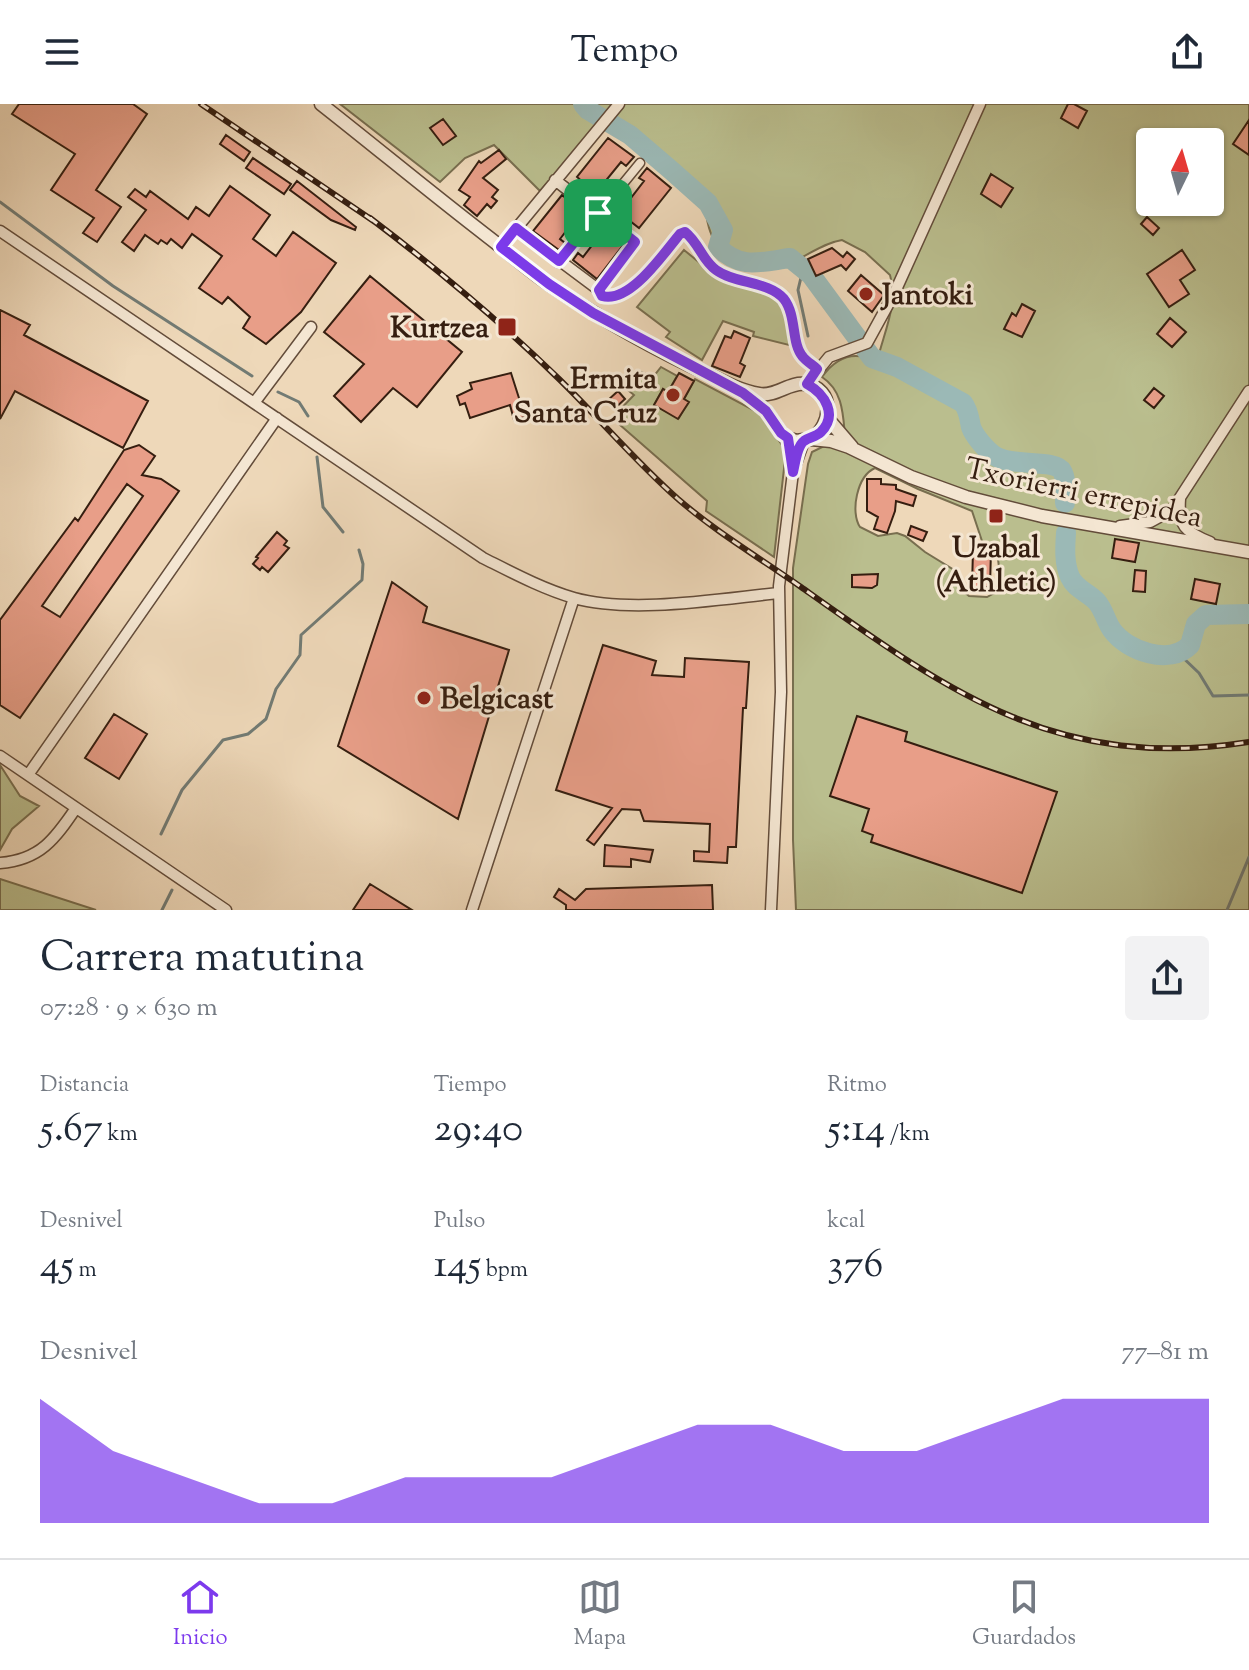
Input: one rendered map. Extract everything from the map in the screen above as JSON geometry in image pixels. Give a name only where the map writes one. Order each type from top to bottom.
[{"type":"street","points":[[321,104],[549,284],[593,313],[727,383],[766,395],[807,384],[817,369],[837,352],[855,350],[867,343],[895,292],[980,104]]},
{"type":"street","points":[[501,247],[616,108]]},
{"type":"street","points":[[558,262],[640,163]]},
{"type":"street","points":[[555,180],[635,242],[599,290]]},
{"type":"street","points":[[516,228],[599,290],[602,296],[610,298],[624,294],[685,232],[695,240],[699,251],[715,270],[781,295],[791,310],[800,355],[817,369]]},
{"type":"street","points":[[0,231],[483,558],[538,584],[574,598],[629,606],[779,593]]},
{"type":"street","points":[[254,403],[311,327]]},
{"type":"street","points":[[727,383],[773,419],[788,438],[793,472],[779,593],[781,692],[771,910]]},
{"type":"street","name":"Txorierri errepidea","points":[[807,384],[826,400],[828,419],[852,446],[867,456]]},
{"type":"street","points":[[773,419],[774,402],[785,388]]},
{"type":"street","points":[[1166,538],[1175,528],[1173,515],[1180,497],[1249,391]]},
{"type":"street","points":[[28,775],[277,418]]},
{"type":"street","points":[[793,472],[808,440],[825,427],[828,419]]},
{"type":"street","name":"Txorierri errepidea","points":[[788,438],[831,441],[911,477],[966,497],[1099,526],[1249,552]]},
{"type":"street","points":[[1099,526],[1150,522],[1173,515]]},
{"type":"street","points":[[1173,515],[1191,533],[1225,548]]},
{"type":"street","points":[[472,910],[574,598]]},
{"type":"street","points":[[0,756],[226,910]]},
{"type":"street","points":[[0,863],[15,862],[51,844],[76,808]]},
{"type":"green space","points":[[340,104],[1249,104],[1249,910],[796,910],[793,568],[808,464],[812,452],[845,436],[838,396],[822,377],[834,364],[847,357],[861,356],[877,362],[893,297],[890,275],[865,252],[842,240],[774,267],[747,264],[730,256],[712,236],[704,205],[692,186],[661,161],[602,122],[540,191],[494,145],[465,158],[440,182]],"holes":[[[875,468],[972,511],[982,541],[998,559],[1000,576],[996,592],[987,597],[969,596],[963,591],[954,570],[905,536],[897,533],[878,536],[860,527],[856,513],[857,495],[864,478]]]},
{"type":"green space","points":[[684,250],[716,276],[771,294],[786,312],[793,346],[753,336],[754,332],[723,321],[702,360],[666,337],[670,332],[637,307]]},
{"type":"green space","points":[[661,367],[677,376],[668,392],[663,389],[654,405],[679,418],[688,402],[684,399],[695,379],[761,414],[786,451],[774,557],[706,511],[707,501],[612,418],[634,395],[623,386],[641,372],[653,377]]},
{"type":"green space","points":[[0,765],[20,796],[39,806],[12,829],[0,850]]},
{"type":"green space","points":[[0,879],[96,910],[0,910]]},
{"type":"building","points":[[19,104],[133,104],[147,114],[96,190],[121,207],[97,242],[83,233],[94,218],[51,190],[75,154],[12,114]]},
{"type":"building","points":[[1068,104],[1087,111],[1078,128],[1061,118]]},
{"type":"building","points":[[443,119],[456,136],[443,145],[430,128]]},
{"type":"building","points":[[1249,120],[1249,155],[1233,144]]},
{"type":"building","points":[[226,135],[250,152],[244,161],[220,144]]},
{"type":"building","points":[[608,138],[634,157],[626,166],[621,162],[603,184],[608,188],[601,198],[577,177]]},
{"type":"building","points":[[499,150],[506,159],[483,178],[498,190],[492,197],[497,201],[491,208],[487,204],[477,216],[464,205],[470,197],[459,190],[479,161],[481,163]]},
{"type":"building","points":[[253,158],[291,184],[284,194],[246,168]]},
{"type":"building","points":[[647,168],[671,188],[639,228],[616,210],[616,206],[622,199],[627,203],[644,181],[639,178]]},
{"type":"building","points":[[991,174],[1013,188],[1001,207],[981,194]]},
{"type":"building","points":[[297,181],[356,227],[355,230],[331,220],[290,190]]},
{"type":"building","points":[[230,186],[270,215],[253,239],[276,256],[293,232],[336,263],[301,312],[266,344],[243,328],[250,317],[228,297],[222,304],[199,288],[222,256],[192,234],[182,248],[171,239],[167,244],[161,240],[158,244],[145,235],[134,251],[122,242],[146,210],[128,197],[135,189],[146,197],[150,191],[188,219],[196,207],[209,216]]},
{"type":"building","points":[[562,195],[587,215],[582,221],[577,217],[560,239],[565,243],[559,250],[533,231]]},
{"type":"building","points":[[1147,217],[1159,228],[1153,235],[1141,224]]},
{"type":"building","points":[[601,225],[624,244],[597,279],[573,260],[578,253],[583,257],[600,235],[596,232]]},
{"type":"building","points":[[832,248],[843,257],[847,252],[855,259],[846,270],[841,265],[816,276],[808,259]]},
{"type":"building","points":[[1182,250],[1195,270],[1180,280],[1189,294],[1169,307],[1147,274]]},
{"type":"building","name":"Jantoki","points":[[861,275],[884,295],[872,312],[848,291]]},
{"type":"building","points":[[370,276],[462,352],[417,407],[393,388],[361,422],[334,396],[364,364],[324,332]]},
{"type":"building","points":[[1022,304],[1035,311],[1022,337],[1004,329],[1012,313],[1016,316]]},
{"type":"building","points":[[0,310],[30,325],[24,335],[148,401],[123,448],[15,391],[0,419]]},
{"type":"building","points":[[1170,318],[1186,332],[1172,347],[1157,334]]},
{"type":"building","points":[[734,331],[750,338],[740,363],[745,366],[740,377],[712,366],[725,336],[731,338]]},
{"type":"building","points":[[511,373],[525,417],[514,420],[510,405],[470,418],[465,403],[460,405],[457,396],[472,389],[470,383]]},
{"type":"building","name":"Ermita Santa Cruz","points":[[679,373],[694,381],[684,399],[689,402],[678,419],[654,405],[663,389],[668,392]]},
{"type":"building","points":[[1154,388],[1164,396],[1154,408],[1144,400]]},
{"type":"building","points":[[618,391],[625,399],[614,409],[607,401]]},
{"type":"building","points":[[139,445],[155,456],[142,475],[161,479],[179,491],[20,718],[0,705],[0,620],[75,518],[78,521],[124,450]],"holes":[[[127,484],[143,496],[60,617],[42,606]]]},
{"type":"building","points":[[867,479],[881,479],[881,484],[896,485],[896,489],[916,496],[913,506],[896,501],[887,533],[874,529],[878,517],[867,511]]},
{"type":"building","points":[[911,526],[927,532],[923,541],[908,535]]},
{"type":"building","points":[[277,532],[287,541],[284,545],[289,548],[268,572],[262,567],[260,570],[253,564],[256,557]]},
{"type":"building","points":[[1115,539],[1139,543],[1135,562],[1112,558]]},
{"type":"building","points":[[973,550],[991,550],[990,587],[972,587]]},
{"type":"building","points":[[1135,570],[1146,571],[1145,592],[1133,591]]},
{"type":"building","points":[[878,574],[877,585],[872,588],[852,587],[852,575]]},
{"type":"building","points":[[1195,579],[1220,584],[1216,604],[1191,599]]},
{"type":"building","name":"Belgicast","points":[[392,582],[427,607],[423,622],[509,650],[458,819],[338,746]]},
{"type":"building","points":[[603,645],[656,661],[652,675],[684,677],[685,658],[749,662],[746,708],[743,708],[736,847],[728,847],[727,863],[694,861],[694,851],[709,852],[710,824],[644,821],[640,810],[622,809],[594,845],[587,840],[612,808],[556,790]]},
{"type":"building","points":[[114,714],[147,734],[119,779],[85,758]]},
{"type":"building","points":[[857,716],[907,732],[905,741],[1057,792],[1022,893],[871,842],[873,835],[862,831],[869,809],[830,796]]},
{"type":"building","points":[[605,845],[653,850],[650,862],[631,859],[631,867],[604,866]]},
{"type":"building","points":[[370,884],[412,910],[353,910]]},
{"type":"building","points":[[712,885],[713,910],[566,910],[566,905],[554,897],[559,889],[575,900],[586,889]]},
{"type":"waterway","points":[[583,104],[630,135],[708,203],[723,230],[718,247],[726,254],[751,263],[790,258],[811,275],[872,358],[897,367],[963,403],[973,431],[992,454],[1012,461],[1058,467],[1065,478],[1065,503]]},
{"type":"waterway","points":[[0,202],[113,286],[252,376]]},
{"type":"waterway","points":[[803,269],[798,290],[808,336]]},
{"type":"waterway","points":[[278,392],[299,402],[308,416]]},
{"type":"waterway","points":[[317,457],[323,507],[343,532]]},
{"type":"waterway","points":[[1066,533],[1066,561],[1073,581],[1097,602],[1119,638],[1138,650],[1160,655],[1182,651],[1190,645],[1196,624],[1206,615],[1249,614]]},
{"type":"waterway","points":[[161,834],[182,790],[223,740],[248,734],[266,719],[276,689],[300,655],[301,635],[362,580],[363,564],[359,550]]},
{"type":"waterway","points":[[1178,653],[1199,673],[1213,696],[1249,695]]},
{"type":"waterway","points":[[1227,910],[1249,857]]},
{"type":"waterway","points":[[162,910],[172,890]]},
{"type":"railway","points":[[201,104],[378,224]]},
{"type":"railway","points":[[370,218],[514,336],[678,499],[723,534],[906,660],[1008,715],[1062,734],[1119,745],[1181,748],[1249,742]]},
{"type":"place","name":"Jantoki","points":[[866,294]]},
{"type":"place","name":"Kurtzea","points":[[507,327]]},
{"type":"place","name":"Ermita Santa Cruz","points":[[673,395]]},
{"type":"place","name":"Uzabal (Athletic)","points":[[996,516]]},
{"type":"place","name":"Belgicast","points":[[424,698]]},
{"type":"route","points":[[598,213],[635,242],[599,290],[602,296],[610,298],[624,294],[685,232],[695,240],[699,251],[715,270],[781,295],[791,310],[800,355],[817,369],[807,384],[820,392],[829,409],[825,427],[819,434],[804,441],[800,448],[793,472],[788,438],[766,411],[743,393],[593,313],[501,247],[516,228],[559,261],[598,213]]}]
